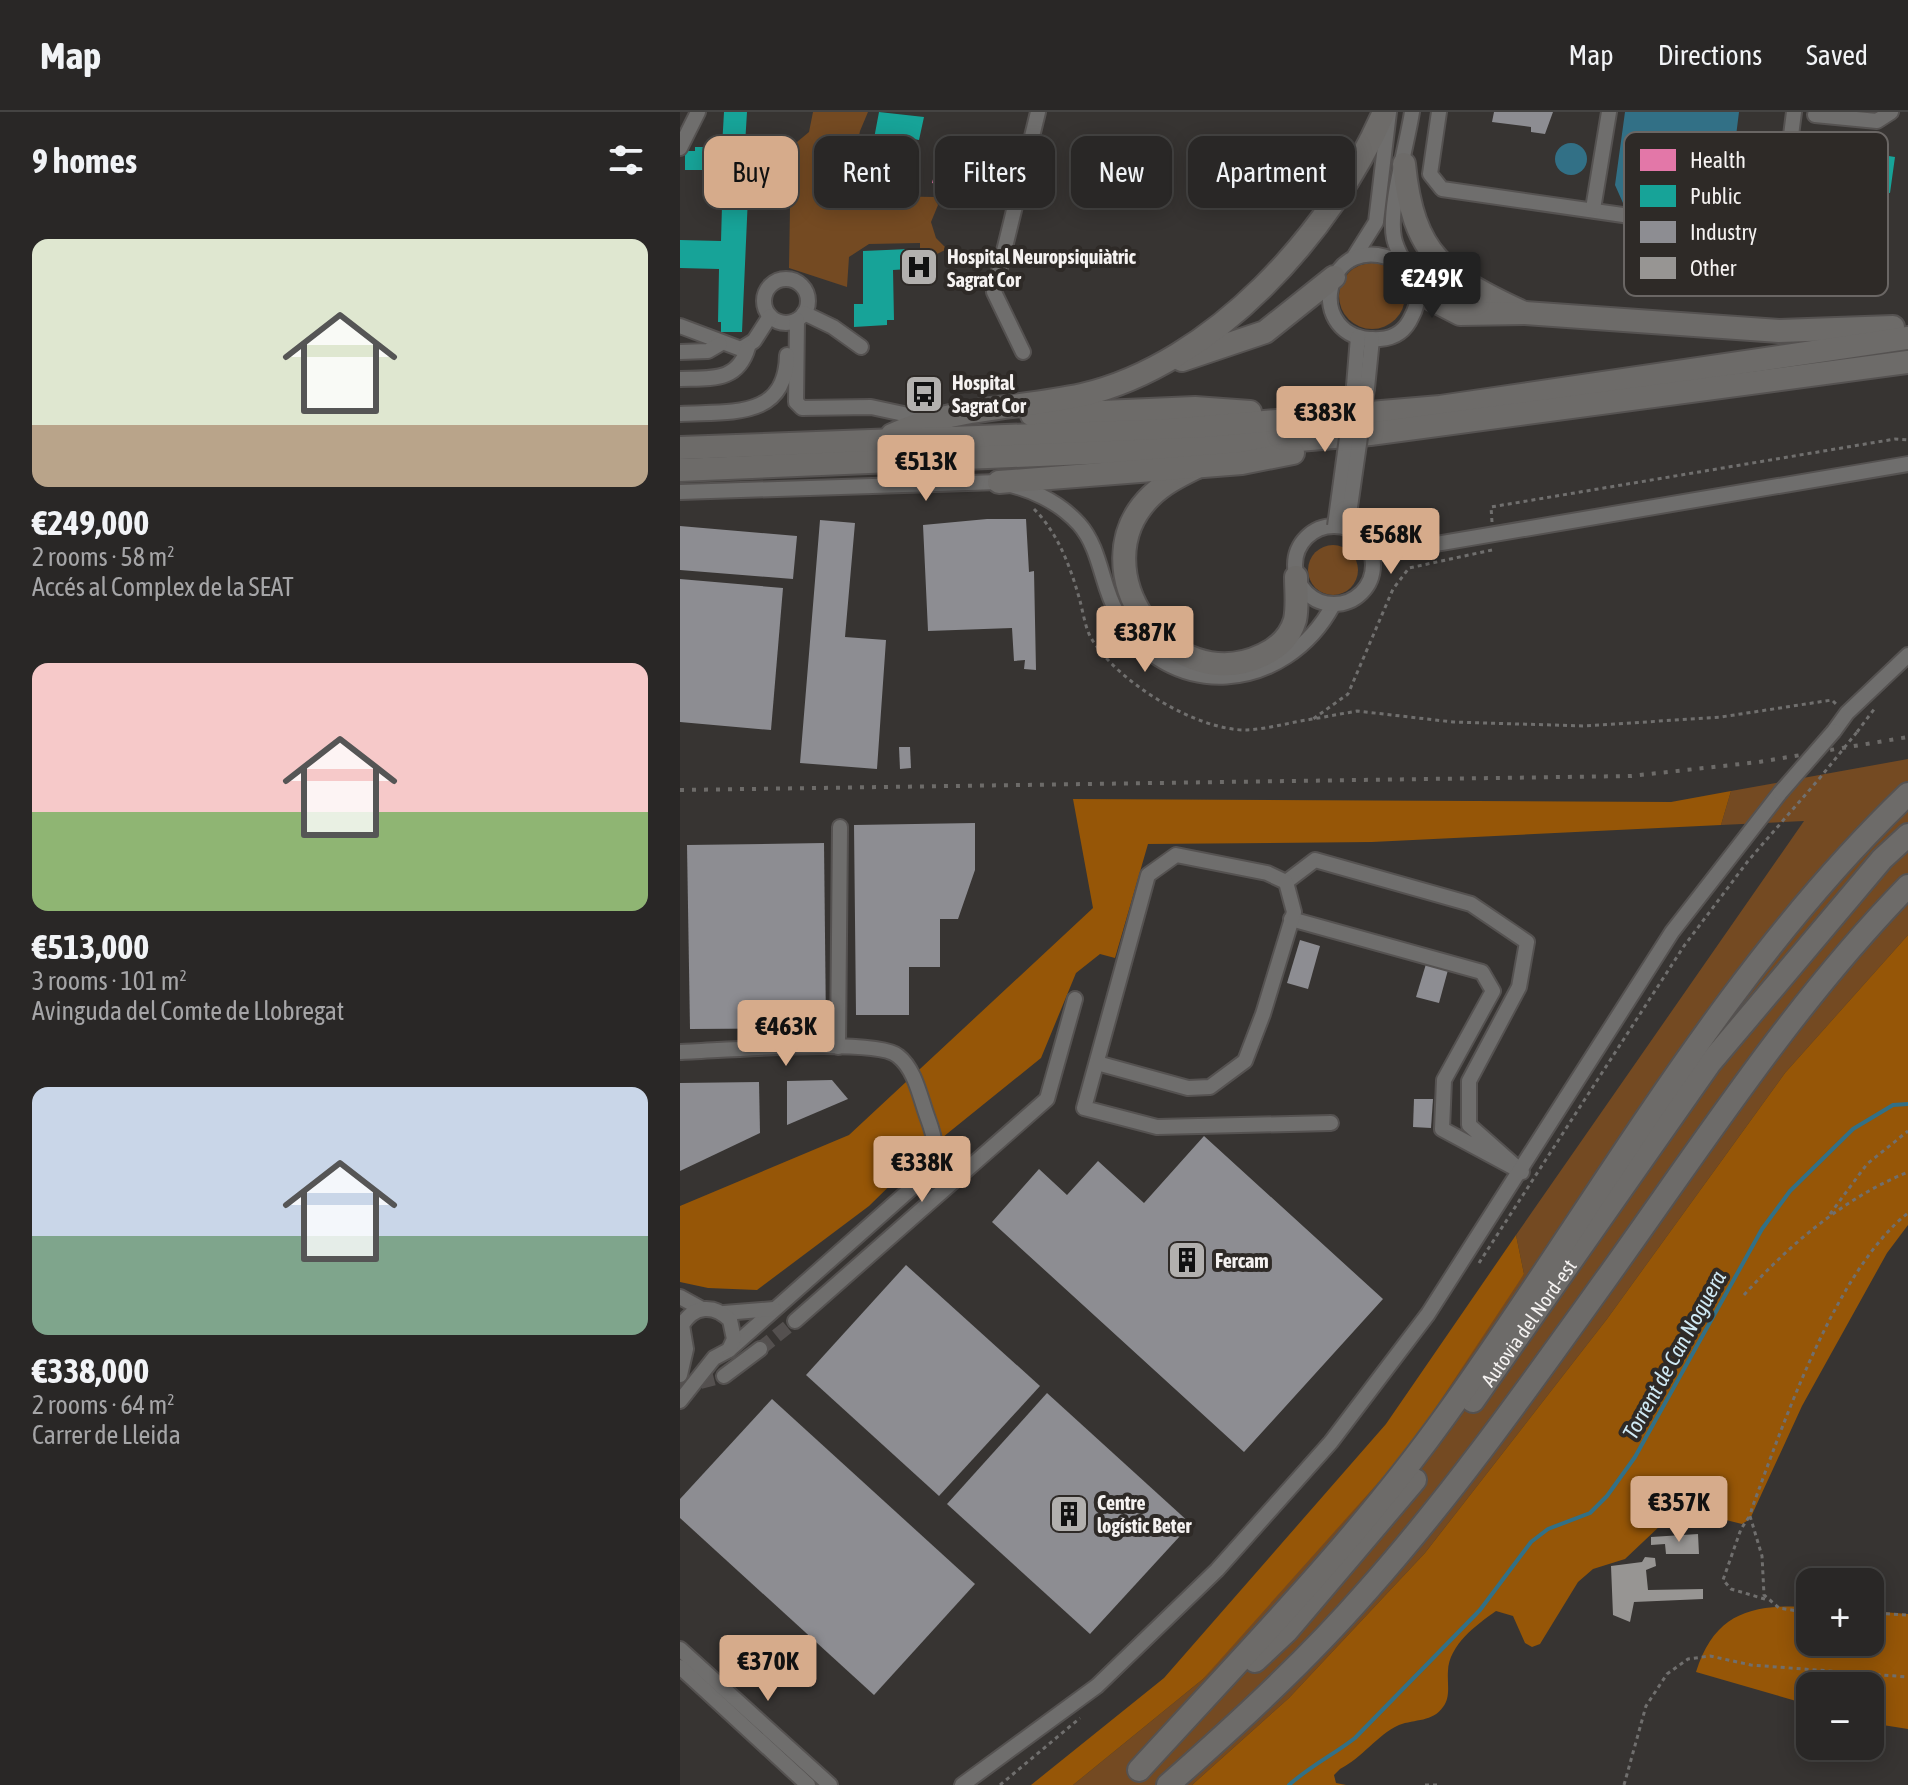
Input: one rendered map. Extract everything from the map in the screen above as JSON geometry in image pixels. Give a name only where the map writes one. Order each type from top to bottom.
[{"type":"highway","points":[[1139,374],[1222,323],[1273,278],[1350,179],[1387,112]]},
{"type":"highway","points":[[1404,164],[1417,233],[1435,258],[1452,274],[1525,313]]},
{"type":"highway","points":[[1410,272],[1433,300],[1460,314],[1525,313],[1779,331],[1908,326]]},
{"type":"highway","points":[[882,439],[927,419],[1085,394],[1265,332],[1334,277]]},
{"type":"highway","points":[[680,448],[1170,430],[1440,407],[1908,338]]},
{"type":"highway","points":[[1834,350],[1908,346]]},
{"type":"highway","points":[[680,470],[1206,448],[1370,434],[1908,362]]},
{"type":"highway","points":[[973,412],[1045,415],[1195,408],[1307,418]]},
{"type":"highway","points":[[999,482],[1242,463],[1370,434]]},
{"type":"highway","points":[[1197,467],[1170,480],[1150,497],[1138,513],[1127,538],[1125,581],[1131,599],[1155,634],[1177,651],[1203,660],[1239,662],[1256,658],[1287,638],[1294,621],[1296,577]]},
{"type":"highway","points":[[1131,1778],[1404,1471],[1446,1416],[1717,1019],[1816,887],[1908,794]]},
{"type":"highway","points":[[1717,1019],[1829,886],[1908,807]]},
{"type":"highway","name":"Autovia del Nord-est","points":[[1131,1778],[1287,1631],[1398,1503],[1522,1334],[1710,1063],[1882,859],[1908,835]]},
{"type":"highway","name":"Autovia del Nord-est","points":[[1168,1785],[1226,1734],[1369,1589],[1485,1445],[1742,1086],[1813,993],[1908,886]]},
{"type":"highway","points":[[1742,1086],[1908,906]]},
{"type":"street","points":[[680,148],[698,112]]},
{"type":"street","points":[[1023,352],[994,292],[1038,112]]},
{"type":"street","points":[[1387,112],[1376,222],[1354,257],[1334,277],[1329,295],[1332,313],[1342,328],[1365,338],[1388,338],[1407,326],[1416,310],[1419,293],[1393,235],[1412,112]]},
{"type":"street","points":[[1439,112],[1430,174],[1442,189],[1624,214]]},
{"type":"street","points":[[1593,209],[1609,112]]},
{"type":"street","points":[[1791,132],[1794,112]]},
{"type":"street","points":[[1815,115],[1877,121],[1891,112]]},
{"type":"street","points":[[1354,257],[1379,254],[1410,272]]},
{"type":"street","points":[[680,414],[752,409],[776,396],[787,375],[796,319],[808,304],[802,286],[784,279],[775,282],[764,298],[770,316]]},
{"type":"street","points":[[770,316],[796,319],[861,347]]},
{"type":"street","points":[[680,379],[725,377],[737,370],[748,347],[770,316]]},
{"type":"street","points":[[796,319],[796,402],[802,408],[871,407],[927,419]]},
{"type":"street","points":[[680,326],[720,344],[741,349],[748,347]]},
{"type":"street","points":[[1341,527],[1365,338]]},
{"type":"street","points":[[680,352],[708,351],[720,344]]},
{"type":"street","points":[[1371,555],[1908,464]]},
{"type":"street","points":[[680,492],[999,482],[1044,496],[1065,509],[1082,527],[1096,553],[1116,612],[1153,656],[1176,669],[1205,677],[1229,677],[1270,668],[1309,638],[1333,605]]},
{"type":"street","points":[[1341,527],[1361,537],[1371,555],[1371,577],[1363,592],[1349,602],[1333,605],[1307,595],[1296,577],[1296,556],[1306,538],[1341,527]]},
{"type":"street","points":[[962,1785],[1097,1686],[1217,1570],[1331,1442],[1428,1314],[1522,1172],[1672,932],[1780,793],[1847,713],[1908,655]]},
{"type":"street","points":[[838,1047],[840,827]]},
{"type":"street","points":[[1286,882],[1253,870],[1176,855],[1148,875],[1084,1108],[1157,1127],[1331,1123]]},
{"type":"street","points":[[1286,882],[1315,860],[1471,904],[1527,942],[1519,987],[1469,1081],[1469,1125],[1522,1172]]},
{"type":"street","points":[[1097,1063],[1188,1088],[1210,1087],[1245,1061],[1263,1014],[1294,912],[1286,882]]},
{"type":"street","points":[[1291,919],[1482,972],[1493,991],[1444,1080],[1442,1129],[1522,1172]]},
{"type":"street","points":[[795,1321],[1047,1099],[1075,999]]},
{"type":"street","points":[[680,1052],[838,1047],[888,1050],[899,1056],[910,1070],[935,1136],[935,1160],[923,1178],[729,1350],[714,1358],[680,1401]]},
{"type":"street","points":[[680,1297],[700,1308],[724,1313],[775,1309]]},
{"type":"street","points":[[680,1375],[686,1349],[681,1324],[700,1308]]},
{"type":"street","points":[[724,1313],[734,1329],[729,1350]]},
{"type":"street","points":[[686,1349],[699,1358],[714,1358]]},
{"type":"street","points":[[724,1376],[760,1349]]},
{"type":"street","points":[[680,1649],[830,1785]]},
{"type":"street","points":[[680,1667],[808,1785]]},
{"type":"path","points":[[1863,728],[1832,700],[1721,717],[1585,726],[1453,722],[1357,711],[1313,719],[1348,694],[1393,589],[1409,568],[1496,549],[1491,507],[1895,439],[1908,440]]},
{"type":"path","points":[[1819,779],[1863,728],[1882,698]]},
{"type":"path","points":[[1828,1217],[1867,1164],[1908,1131]]},
{"type":"path","points":[[1744,1295],[1780,1255],[1828,1217],[1908,1172]]},
{"type":"path","points":[[1796,1611],[1731,1589],[1723,1580],[1789,1408],[1828,1327],[1880,1239],[1908,1213]]},
{"type":"path","points":[[1750,1516],[1759,1543],[1762,1589],[1768,1600]]},
{"type":"path","points":[[1884,1614],[1908,1615]]},
{"type":"path","points":[[1624,1785],[1646,1706],[1667,1674],[1688,1659],[1710,1656],[1751,1665],[1908,1677]]},
{"type":"path","points":[[1425,1785],[1441,1785]]},
{"type":"shaded area","points":[[813,112],[868,112],[859,136],[814,136],[814,208],[919,208],[919,197],[934,197],[937,208],[931,222],[936,238],[947,249],[933,256],[920,256],[920,243],[869,244],[849,257],[847,287],[789,268],[790,208],[798,208],[798,141],[809,132]]},
{"type":"shaded area","points":[[1365,263],[1379,263],[1391,268],[1400,277],[1405,296],[1403,309],[1396,320],[1379,329],[1365,329],[1353,324],[1344,315],[1339,303],[1339,289],[1344,277],[1353,268]]},
{"type":"shaded area","points":[[1333,545],[1351,552],[1358,570],[1351,588],[1333,595],[1315,588],[1308,570],[1315,552]]},
{"type":"shaded area","points":[[1908,759],[1908,935],[1785,1073],[1607,1319],[1425,1553],[1289,1698],[1192,1785],[1073,1785],[1203,1679],[1524,1274],[1516,1235],[1804,821],[1721,825],[1731,791]]},
{"type":"shaded area","points":[[1731,791],[1721,825],[1372,842],[1148,844],[1115,958],[1100,954],[1076,973],[1041,1058],[922,1154],[869,1206],[757,1290],[708,1288],[680,1282],[680,1206],[849,1135],[1093,908],[1073,799],[1671,802]]},
{"type":"shaded area","points":[[1908,935],[1908,1225],[1887,1253],[1802,1406],[1750,1519],[1742,1524],[1698,1513],[1662,1524],[1625,1559],[1593,1569],[1578,1582],[1540,1644],[1532,1647],[1525,1643],[1513,1616],[1496,1611],[1458,1644],[1448,1671],[1447,1699],[1439,1712],[1429,1718],[1399,1725],[1340,1769],[1334,1775],[1336,1783],[1346,1785],[1192,1785],[1289,1698],[1425,1553],[1607,1319],[1785,1073]]},
{"type":"shaded area","points":[[1516,1235],[1524,1274],[1409,1448],[1203,1679],[1073,1785],[1031,1785],[1164,1678],[1386,1424]]},
{"type":"shaded area","points":[[1796,1606],[1796,1656],[1884,1656],[1884,1612],[1908,1614],[1908,1729],[1884,1725],[1884,1672],[1796,1672],[1796,1701],[1696,1672],[1704,1652],[1725,1624],[1753,1610]]},
{"type":"water","points":[[1625,112],[1739,112],[1736,132],[1624,132],[1624,203],[1615,185]]},
{"type":"water","points":[[1571,143],[1582,148],[1587,159],[1582,170],[1571,175],[1560,170],[1555,159],[1560,148]]},
{"type":"building: Public","points":[[724,112],[747,112],[746,136],[723,136]]},
{"type":"building: Public","points":[[879,112],[924,117],[919,140],[919,136],[874,136]]},
{"type":"building: Public","points":[[695,147],[704,147],[704,170],[685,170],[685,151],[695,151]]},
{"type":"building: Public","points":[[1888,156],[1895,157],[1888,193]]},
{"type":"building: Public","points":[[722,208],[747,208],[742,332],[721,332],[721,322],[718,322],[719,269],[680,268],[680,240],[721,241]]},
{"type":"building: Public","points":[[909,249],[909,269],[893,270],[894,320],[887,320],[887,325],[854,327],[854,304],[863,304],[863,251]]},
{"type":"building: Industry","points":[[1494,112],[1553,112],[1545,134],[1531,132],[1531,127],[1492,122]]},
{"type":"building: Industry","points":[[1026,519],[1029,572],[1034,571],[1036,670],[1024,669],[1025,660],[1014,661],[1012,628],[928,631],[923,525]]},
{"type":"building: Industry","points":[[820,520],[855,523],[845,637],[886,640],[877,769],[800,763]]},
{"type":"building: Industry","points":[[680,526],[797,536],[793,579],[680,570]]},
{"type":"building: Industry","points":[[680,579],[783,588],[771,730],[680,722]]},
{"type":"building: Industry","points":[[899,747],[910,747],[911,768],[900,769]]},
{"type":"building: Industry","points":[[975,823],[975,870],[958,919],[940,919],[940,967],[909,967],[909,1015],[856,1015],[854,825]]},
{"type":"building: Industry","points":[[824,843],[826,1028],[690,1029],[687,845]]},
{"type":"building: Industry","points":[[1300,940],[1320,946],[1308,989],[1287,983]]},
{"type":"building: Industry","points":[[1426,964],[1448,970],[1439,1003],[1416,997]]},
{"type":"building: Industry","points":[[832,1080],[848,1099],[787,1125],[787,1081]]},
{"type":"building: Industry","points":[[759,1082],[760,1133],[680,1171],[680,1083]]},
{"type":"building: Industry","points":[[1414,1099],[1433,1099],[1431,1128],[1413,1127]]},
{"type":"building: Industry","name":"Fercam","points":[[1204,1136],[1383,1299],[1244,1452],[992,1222],[1039,1169],[1067,1195],[1098,1161],[1144,1203]]},
{"type":"building: Industry","points":[[906,1265],[1040,1386],[939,1496],[806,1375]]},
{"type":"building: Industry","name":"Centre logístic Beter","points":[[1047,1393],[1191,1524],[1090,1634],[947,1504]]},
{"type":"building: Industry","points":[[772,1399],[975,1584],[874,1695],[680,1518],[680,1499]]},
{"type":"building: Other","points":[[1698,1534],[1699,1554],[1666,1554],[1665,1544],[1651,1545],[1651,1537]]},
{"type":"building: Other","points":[[1645,1557],[1655,1558],[1656,1566],[1646,1570],[1648,1590],[1703,1589],[1703,1599],[1634,1602],[1630,1622],[1613,1615],[1611,1566],[1642,1562]]},
{"type":"waterway","name":"Torrent de Can Noguera","points":[[1289,1785],[1355,1738],[1480,1610],[1531,1542],[1548,1529],[1590,1513],[1607,1496],[1635,1457],[1762,1229],[1790,1191],[1853,1129],[1893,1105],[1908,1104]]},
{"type":"tunnel","points":[[760,1349],[795,1321]]},
{"type":"tunnel","points":[[680,1387],[724,1376]]},
{"type":"railway","points":[[680,790],[1631,776],[1759,762],[1908,737]]},
{"type":"place","name":"Hospital Neuropsiquiàtric Sagrat Cor","points":[[919,267]]},
{"type":"place","name":"Hospital Sagrat Cor","points":[[924,394]]},
{"type":"place","name":"Fercam","points":[[1187,1260]]},
{"type":"place","name":"Centre logístic Beter","points":[[1069,1514]]}]
